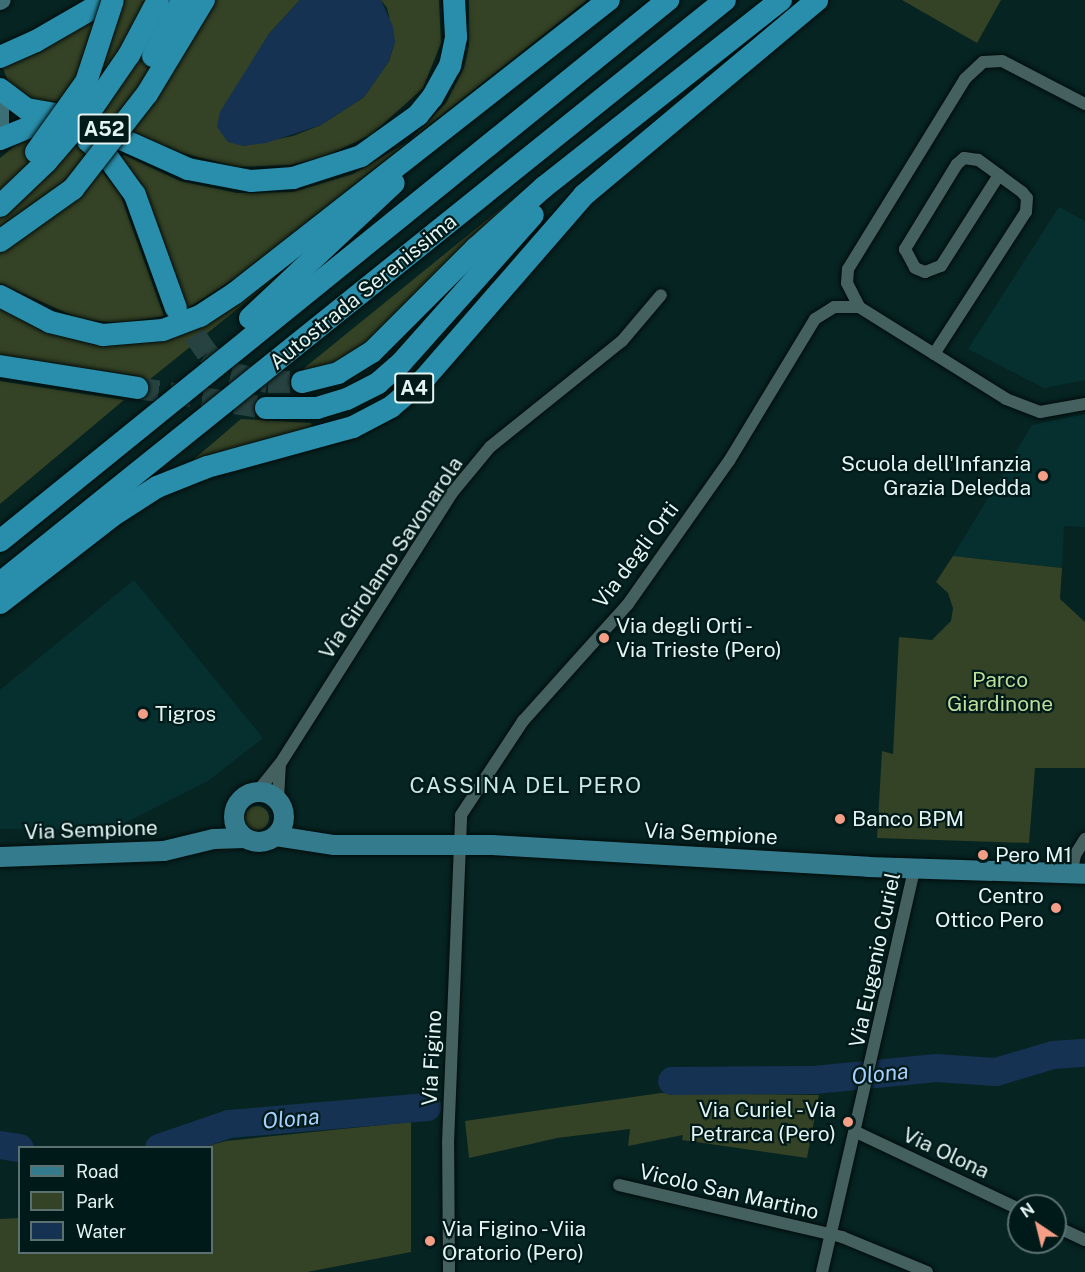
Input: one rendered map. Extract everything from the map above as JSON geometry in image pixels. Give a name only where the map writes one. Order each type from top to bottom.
[{"type":"highway","points":[[0,57],[36,41],[107,0]]},
{"type":"highway","points":[[0,189],[39,150],[71,106],[95,60],[113,0]]},
{"type":"highway","name":"A52","points":[[0,206],[46,162],[91,110],[129,55],[158,0]]},
{"type":"highway","name":"A52","points":[[0,239],[63,177],[111,121],[155,53],[183,0]]},
{"type":"highway","points":[[0,239],[73,189],[147,94],[204,0]]},
{"type":"highway","points":[[0,89],[27,109],[72,117],[106,135],[188,169],[232,179],[293,178],[330,169],[382,143],[432,99],[453,52],[457,21],[454,0]]},
{"type":"highway","points":[[0,296],[50,322],[103,335],[163,330],[200,316],[235,293],[609,0]]},
{"type":"highway","name":"Autostrada Serenissima","points":[[0,541],[668,0]]},
{"type":"highway","name":"Autostrada Serenissima","points":[[0,583],[725,0]]},
{"type":"highway","points":[[302,382],[338,373],[372,352],[544,187],[781,0]]},
{"type":"highway","name":"A4","points":[[0,603],[111,516],[157,487],[207,467],[353,427],[391,407],[425,378],[584,195],[817,0]]},
{"type":"highway","points":[[100,460],[409,169],[575,27]]},
{"type":"highway","points":[[267,408],[317,408],[347,399],[378,383],[401,363],[550,197],[734,38]]},
{"type":"highway","points":[[0,139],[34,125],[61,125],[106,135]]},
{"type":"highway","points":[[61,125],[95,146],[135,195],[176,308]]},
{"type":"highway","points":[[0,366],[137,388]]},
{"type":"main road","points":[[257,792],[281,807],[276,836],[261,842],[245,838],[236,825],[235,811],[243,798],[257,792]]},
{"type":"main road","name":"Via Sempione","points":[[281,807],[302,829],[334,845]]},
{"type":"main road","name":"Via Sempione","points":[[184,848],[235,811]]},
{"type":"main road","name":"Via Sempione","points":[[276,836],[334,845],[459,845],[868,867],[915,866],[1078,874]]},
{"type":"main road","name":"Via Sempione","points":[[0,857],[184,848],[214,839],[245,838]]},
{"type":"street","points":[[1085,104],[1002,61],[983,62],[965,80],[848,269],[847,283],[859,307],[934,354],[1033,411],[1046,412],[1085,404]]},
{"type":"street","points":[[0,95],[0,127]]},
{"type":"street","points":[[934,354],[1026,212],[1027,198],[999,175],[978,159],[964,158],[957,164],[905,249],[915,268],[932,270],[946,260],[999,175]]},
{"type":"street","name":"Via Girolamo Savonarola","points":[[257,792],[280,764],[452,493],[490,447],[622,341],[661,295]]},
{"type":"street","name":"Via degli Orti","points":[[459,845],[461,815],[505,748],[531,711],[628,604],[729,460],[815,319],[834,307],[859,307]]},
{"type":"street","name":"Via Girolamo Savonarola","points":[[280,764],[281,807]]},
{"type":"street","points":[[1078,874],[1075,855],[1085,839]]},
{"type":"street","name":"Via Figino","points":[[449,1272],[448,1143],[459,845]]},
{"type":"street","name":"Via Eugenio Curiel","points":[[822,1272],[873,1060],[915,866]]},
{"type":"street","name":"Via Olona","points":[[856,1132],[1007,1203]]},
{"type":"street","name":"Vicolo San Martino","points":[[619,1185],[831,1235],[927,1272]]},
{"type":"street","points":[[1067,1232],[1085,1240]]},
{"type":"shaded area","points":[[1059,207],[1085,221],[1085,380],[1044,388],[968,349]]},
{"type":"shaded area","name":"Scuola dell'Infanzia Grazia Deledda","points":[[1085,414],[1085,527],[1064,526],[1062,568],[953,556],[1032,425]]},
{"type":"shaded area","points":[[134,580],[263,738],[208,781],[113,829],[0,829],[0,690]]},
{"type":"green space","points":[[117,0],[300,0],[268,35],[243,146],[293,136],[321,125],[364,97],[389,61],[395,42],[387,8],[381,0],[439,0],[441,43],[423,88],[372,134],[324,157],[290,165],[237,167],[179,152],[101,118],[35,102],[10,86],[2,66]]},
{"type":"green space","points":[[469,0],[587,0],[243,273],[188,308],[149,200],[120,160],[124,155],[180,181],[237,193],[293,192],[353,174],[409,141],[446,103],[464,68],[469,46]]},
{"type":"green space","points":[[902,0],[1001,0],[977,43]]},
{"type":"green space","points":[[41,136],[73,143],[91,157],[120,194],[164,316],[120,323],[80,319],[0,283],[0,158],[17,144]]},
{"type":"green space","points":[[531,184],[368,343],[345,359],[308,371],[303,369]]},
{"type":"green space","points":[[330,228],[317,245],[149,380],[0,355],[0,305],[147,342]]},
{"type":"green space","points":[[0,381],[124,400],[0,504]]},
{"type":"green space","points":[[241,419],[311,423],[312,427],[193,460]]},
{"type":"green space","name":"Parco Giardinone","points":[[953,556],[1062,568],[1060,599],[1085,622],[1085,768],[1035,768],[1029,843],[877,838],[882,751],[893,754],[899,637],[932,640],[951,621],[953,608],[948,593],[936,582]]},
{"type":"green space","points":[[257,806],[266,809],[269,818],[266,827],[257,830],[248,827],[245,818],[248,809]]},
{"type":"green space","points":[[661,1093],[819,1095],[807,1158],[682,1140],[683,1135],[628,1146],[630,1129],[557,1138],[469,1158],[465,1121]]},
{"type":"green space","points":[[411,1122],[411,1252],[307,1272],[0,1272],[0,1219],[18,1218],[18,1254],[213,1254],[213,1146],[208,1146],[226,1141]]},
{"type":"water","points":[[300,0],[381,0],[393,27],[395,42],[389,61],[364,97],[321,125],[266,143],[243,146],[228,142],[217,127],[220,112],[268,35]]},
{"type":"waterway","name":"Olona","points":[[672,1081],[814,1080],[936,1068],[996,1072],[1053,1055],[1085,1053]]},
{"type":"waterway","name":"Olona","points":[[165,1146],[229,1124],[427,1107]]},
{"type":"waterway","name":"Olona","points":[[0,1145],[18,1148]]},
{"type":"tunnel","points":[[176,308],[207,353],[231,373],[268,382],[302,382]]},
{"type":"tunnel","points":[[137,388],[266,408]]},
{"type":"place","name":"Scuola dell'Infanzia Grazia Deledda","points":[[1043,476]]},
{"type":"place","name":"Via degli Orti - Via Trieste (Pero)","points":[[604,638]]},
{"type":"place","name":"Tigros","points":[[143,714]]},
{"type":"place","name":"Banco BPM","points":[[840,819]]},
{"type":"place","name":"Pero M1","points":[[983,855]]},
{"type":"place","name":"Centro Ottico Pero","points":[[1056,908]]},
{"type":"place","name":"Via Curiel - Via Petrarca (Pero)","points":[[848,1122]]},
{"type":"place","name":"Via Figino - Viia Oratorio (Pero)","points":[[430,1241]]},
{"type":"district","name":"CASSINA DEL PERO","points":[[526,786]]}]
